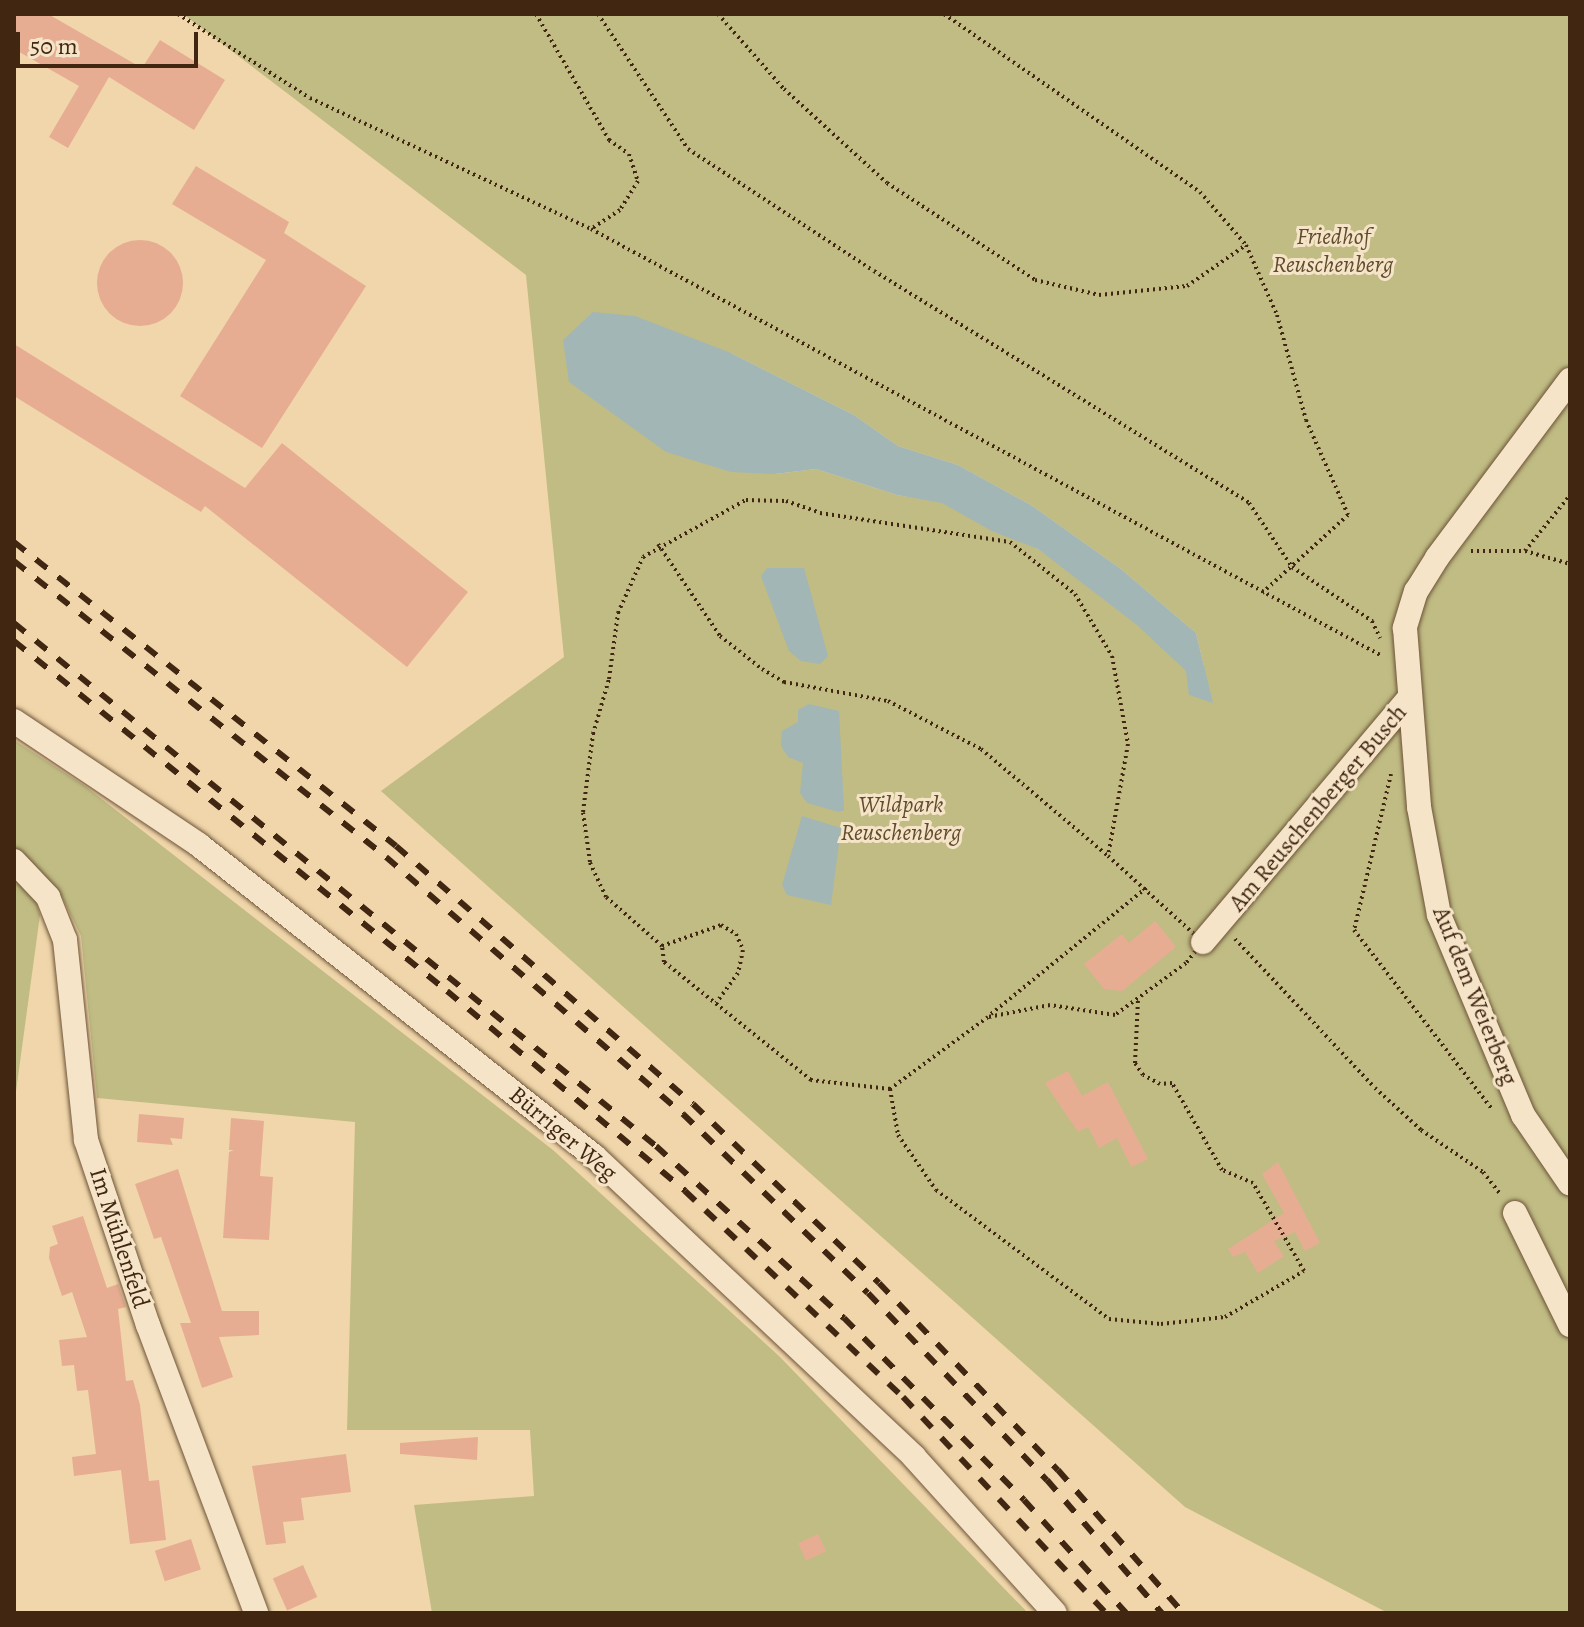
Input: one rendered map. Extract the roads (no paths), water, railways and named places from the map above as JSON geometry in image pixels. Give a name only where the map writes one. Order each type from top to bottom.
[{"type":"street","name":"Am Reuschenberger Busch","points":[[1212,933],[1409,698],[1405,628],[1416,591],[1437,558],[1570,380]]},
{"type":"street","name":"Auf dem Weierberg","points":[[1409,698],[1419,807],[1439,915],[1523,1115],[1570,1184]]},
{"type":"street","name":"Bürriger Weg","points":[[14,721],[199,845],[595,1157],[914,1457],[1055,1613]]},
{"type":"street","name":"Im Mühlenfeld","points":[[14,861],[48,897],[65,940],[86,1140],[148,1325],[256,1613]]},
{"type":"street","points":[[1515,1213],[1570,1325]]},
{"type":"railway","points":[[14,542],[396,846],[693,1104],[879,1283],[1058,1470],[1183,1613]]},
{"type":"railway","points":[[14,561],[386,857],[683,1114],[868,1293],[1047,1480],[1162,1613]]},
{"type":"railway","points":[[14,623],[656,1146],[844,1318],[1024,1500],[1126,1613]]},
{"type":"railway","points":[[14,641],[447,991],[685,1191],[903,1397],[1106,1613]]},
{"type":"park label","name":"Friedhof Reuschenberg","points":[[1333,251]]},
{"type":"park label","name":"Wildpark Reuschenberg","points":[[901,819]]}]
